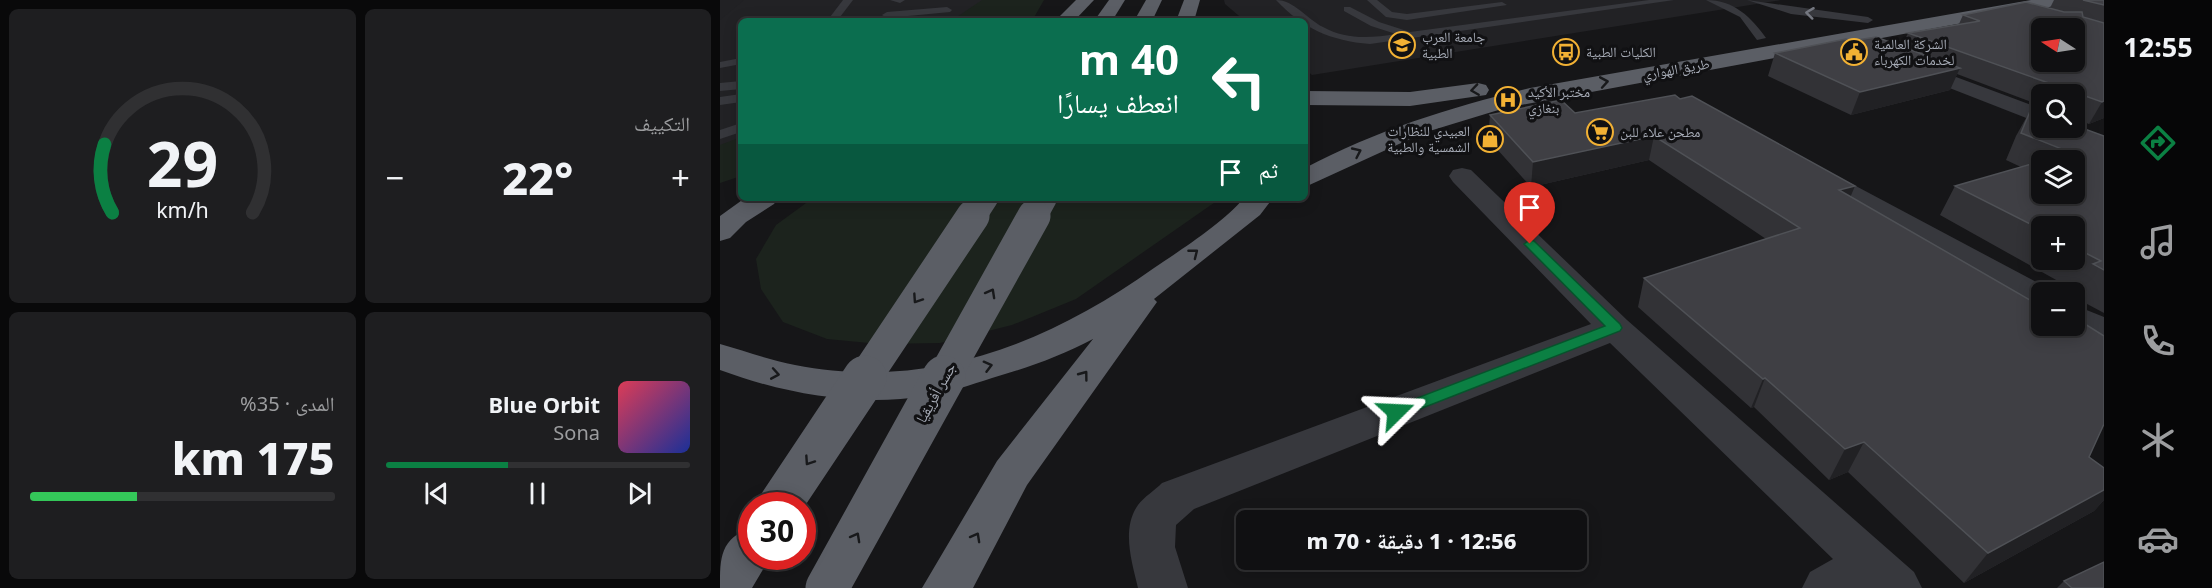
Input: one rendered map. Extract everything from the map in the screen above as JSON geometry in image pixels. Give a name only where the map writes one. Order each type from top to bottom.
[{"type":"highway","points":[[1067,18],[1086,0]]},
{"type":"highway","points":[[1105,18],[1117,0]]},
{"type":"highway","points":[[1145,18],[1154,0]]},
{"type":"highway","points":[[1186,18],[1192,0]]},
{"type":"highway","name":"طريق الهواري","points":[[1308,98],[1358,100],[1441,95],[1868,20],[1997,4],[2060,0]]},
{"type":"highway","name":"طريق الهواري","points":[[1308,177],[1377,142],[1429,121],[1470,109],[1530,95],[1842,39],[1997,4]]},
{"type":"highway","points":[[720,202],[738,196]]},
{"type":"highway","points":[[720,232],[736,216],[759,201]]},
{"type":"highway","points":[[788,492],[983,201]]},
{"type":"highway","name":"جسر أفريقيا","points":[[827,588],[1042,201]]},
{"type":"highway","points":[[720,356],[758,371],[827,384],[870,387],[927,383],[1019,358],[1083,329],[1154,284],[1260,202]]},
{"type":"highway","points":[[947,588],[1012,473],[1154,284]]},
{"type":"highway","points":[[724,588],[738,568]]},
{"type":"street","points":[[1997,4],[2041,18]]},
{"type":"street","points":[[1842,39],[1875,52]]},
{"type":"street","points":[[1897,60],[2031,113]]},
{"type":"street","points":[[1790,161],[2031,292]]},
{"type":"street","points":[[1462,176],[1615,328],[1884,575]]},
{"type":"street","points":[[2085,322],[2104,332]]},
{"type":"street","points":[[1163,588],[1152,547],[1154,518],[1178,496],[1615,328]]},
{"type":"street","points":[[1827,588],[1884,575]]},
{"type":"lane","points":[[834,18],[848,0]]},
{"type":"lane","points":[[885,18],[897,0]]},
{"type":"lane","points":[[1281,0],[1302,18]]},
{"type":"lane","points":[[1337,0],[1347,9],[1370,41]]},
{"type":"lane","points":[[1373,1],[1394,0]]},
{"type":"lane","points":[[1308,23],[1317,31],[1340,38],[1370,41],[1411,38],[1669,0]]},
{"type":"lane","points":[[1711,0],[1736,11],[1749,21],[1761,38]]},
{"type":"lane","points":[[1752,0],[1766,5],[1868,20]]},
{"type":"lane","points":[[1373,1],[1389,15],[1407,18],[1498,3],[1528,20]]},
{"type":"lane","points":[[1736,11],[1743,7],[1766,5]]},
{"type":"lane","points":[[885,18],[951,7],[934,18]]},
{"type":"lane","points":[[1347,9],[1375,24],[1411,38]]},
{"type":"lane","points":[[720,65],[738,62]]},
{"type":"lane","points":[[720,87],[738,85]]},
{"type":"lane","points":[[722,102],[738,99]]},
{"type":"lane","points":[[720,135],[738,128]]},
{"type":"shaded area","points":[[720,0],[996,0],[971,18],[738,18],[738,154],[720,160]]},
{"type":"shaded area","points":[[982,0],[1044,0],[1034,18],[955,18]]},
{"type":"shaded area","name":"جامعة العرب الطبية","points":[[1224,0],[1781,0],[1312,75],[1308,72],[1308,18],[1241,18],[1225,4]]},
{"type":"shaded area","points":[[738,138],[738,177],[720,183],[720,145]]},
{"type":"shaded area","points":[[809,201],[1217,201],[1076,299],[1012,325],[940,343],[880,344],[827,339],[783,322],[761,289],[756,259],[776,225]]},
{"type":"building","points":[[2083,0],[2104,0],[2104,5]]},
{"type":"building","points":[[2026,2],[2064,12],[2082,12],[2083,17],[2104,23],[2104,101],[2085,96],[2085,84],[2051,84],[1908,33],[1980,21],[1963,15]]},
{"type":"building","points":[[1876,37],[1960,68],[1860,92],[1775,53],[1846,39],[1851,41]]},
{"type":"building","points":[[1675,95],[1680,99],[1692,96],[1855,186],[1839,190],[2031,301],[2031,336],[2085,336],[2085,324],[2104,336],[2104,424],[2089,457],[2104,468],[2104,490],[1988,553],[1864,442],[1845,449],[1765,378],[1763,379],[1644,278],[1800,228],[1654,136],[1533,162],[1490,115],[1561,100],[1575,113]]},
{"type":"building","points":[[2031,109],[2031,137],[2021,133]]},
{"type":"building","points":[[2085,129],[2104,136],[2104,270],[2093,264],[2101,261],[2085,253],[2085,216],[2031,216],[2031,224],[1955,186],[2031,164],[2031,204],[2085,204],[2085,150],[2064,150],[2034,138],[2085,138]]},
{"type":"building","points":[[2104,562],[2104,588],[2072,588],[2064,581]]},
{"type":"place","name":"جامعة العرب الطبية","points":[[1402,45]]},
{"type":"place","name":"الكليات الطبية","points":[[1566,52]]},
{"type":"place","name":"الشركة العالمية لخدمات الكهرباء","points":[[1854,52]]},
{"type":"place","name":"مختبر الأكيد بنغازي","points":[[1508,100]]},
{"type":"place","name":"مطحن علاء للبن","points":[[1600,132]]},
{"type":"place","name":"العبيدي للنظارات الشمسية والطبية","points":[[1490,139]]},
{"type":"route","points":[[1396,412],[1615,328],[1530,244]]}]
